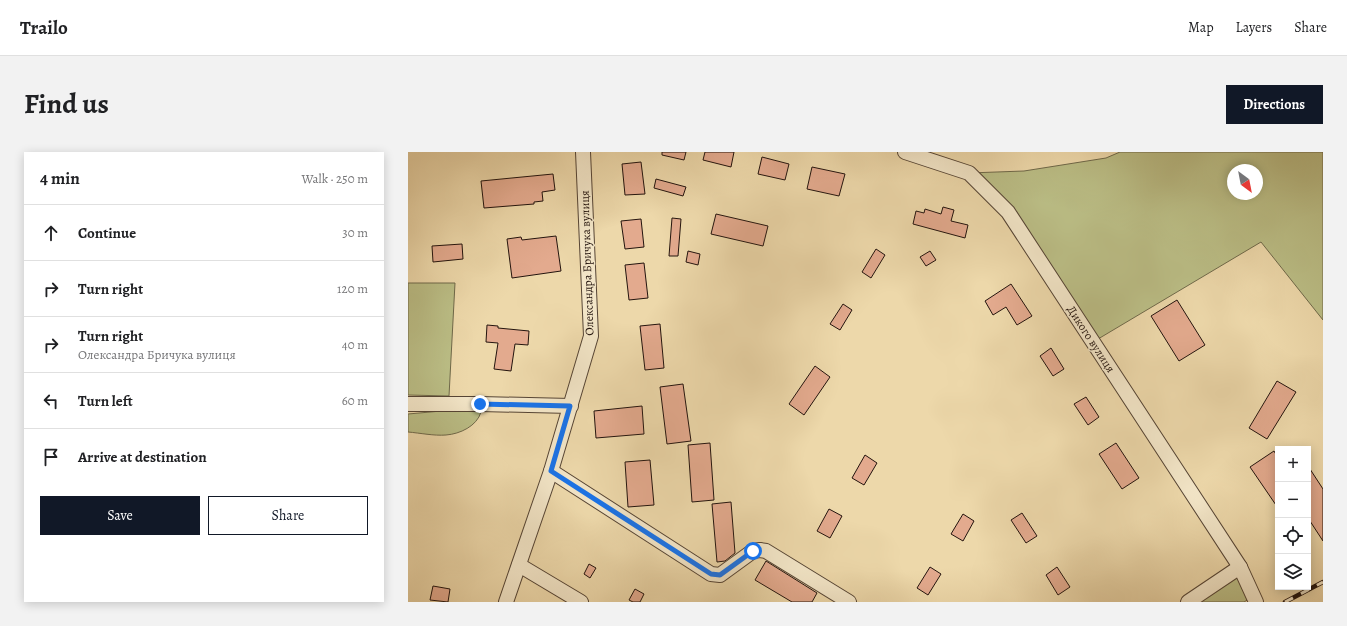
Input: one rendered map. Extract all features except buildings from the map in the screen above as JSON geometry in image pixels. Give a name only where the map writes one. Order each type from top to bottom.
[{"type":"street","name":"Олександра Бричука вулиця","points":[[506,602],[551,471],[591,336],[583,152]]},
{"type":"street","name":"Дикого вулиця","points":[[905,152],[969,173],[1008,212],[1240,567],[1256,602]]},
{"type":"street","points":[[408,404],[570,406]]},
{"type":"street","points":[[551,471],[711,574],[720,575],[753,551],[766,551],[849,602]]},
{"type":"street","points":[[518,565],[581,602]]},
{"type":"street","points":[[1188,602],[1240,567]]},
{"type":"green space","points":[[1120,152],[1323,152],[1323,320],[1261,242],[1093,342],[1008,212],[969,173],[1024,171],[1106,158]]},
{"type":"green space","points":[[408,283],[455,283],[449,396],[408,395]]},
{"type":"green space","points":[[475,408],[481,412],[479,417],[472,425],[457,433],[432,435],[408,432],[408,414]]},
{"type":"green space","points":[[1240,567],[1254,596],[1244,602],[1188,602]]},
{"type":"railway","points":[[1285,602],[1323,582]]},
{"type":"route","points":[[480,404],[570,406],[551,471],[711,574],[720,575],[753,551]]}]
